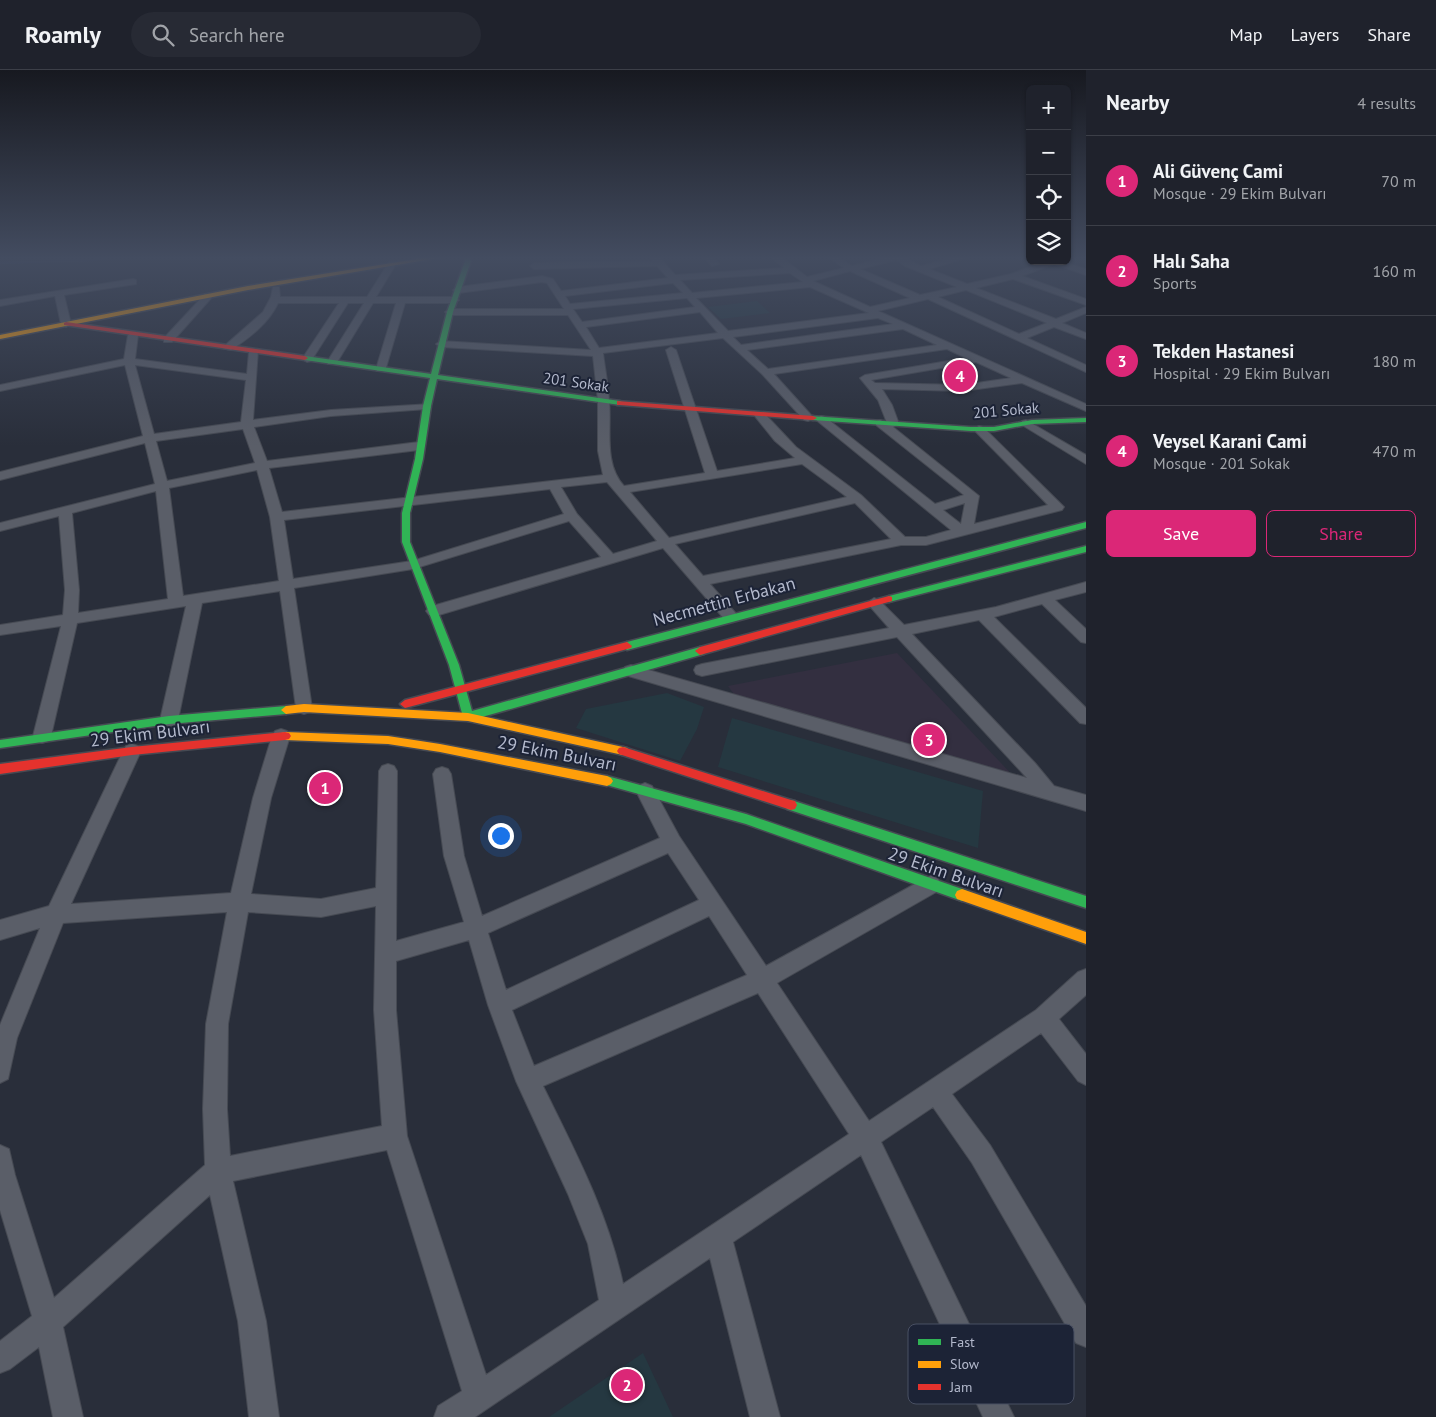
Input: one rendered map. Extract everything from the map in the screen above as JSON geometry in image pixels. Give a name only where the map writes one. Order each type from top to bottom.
[{"type":"main road","points":[[0,337],[87,320]]},
{"type":"main road","points":[[448,320],[427,406],[419,446],[419,459],[408,501],[406,542],[413,565],[434,610],[461,690],[468,717],[483,732]]},
{"type":"main road","name":"201 Sokak","points":[[66,324],[604,401],[689,410],[979,429],[994,429],[1026,423],[1083,422]]},
{"type":"main road","name":"Necmettin Erbakan","points":[[370,710],[430,699],[731,617],[1086,525]]},
{"type":"main road","points":[[417,727],[468,717],[874,603],[1086,549]]},
{"type":"main road","points":[[554,704],[556,698],[566,688]]},
{"type":"main road","name":"29 Ekim Bulvarı","points":[[0,744],[42,736],[169,720],[304,708],[370,710],[468,717],[563,736],[632,753],[1086,902]]},
{"type":"main road","points":[[555,724],[563,736]]},
{"type":"main road","points":[[311,737],[395,729]]},
{"type":"main road","name":"29 Ekim Bulvarı","points":[[0,769],[132,751],[281,736],[388,740],[574,774],[645,791],[746,819],[1086,938]]},
{"type":"main road","points":[[513,751],[574,774]]},
{"type":"street","points":[[65,320],[66,324]]},
{"type":"street","points":[[168,340],[186,320]]},
{"type":"street","points":[[227,348],[261,320]]},
{"type":"street","points":[[307,359],[332,320],[356,321],[332,362]]},
{"type":"street","points":[[381,369],[395,320]]},
{"type":"street","points":[[575,320],[598,353],[604,401],[604,451],[610,478],[702,581],[731,617]]},
{"type":"street","points":[[579,325],[619,320]]},
{"type":"street","points":[[713,320],[737,346],[766,372],[808,418]]},
{"type":"street","points":[[598,353],[724,331],[806,320]]},
{"type":"street","points":[[890,320],[1086,408]]},
{"type":"street","points":[[977,320],[1086,369]]},
{"type":"street","points":[[1048,320],[1086,336]]},
{"type":"street","points":[[1019,338],[1063,320]]},
{"type":"street","points":[[441,344],[598,353],[737,346],[903,326]]},
{"type":"street","points":[[133,335],[129,362],[143,378],[149,438],[162,486],[176,602]]},
{"type":"street","points":[[766,372],[948,346]]},
{"type":"street","points":[[671,350],[689,410],[712,474]]},
{"type":"street","points":[[254,352],[247,424],[262,465],[277,517],[304,708]]},
{"type":"street","points":[[862,378],[976,359]]},
{"type":"street","points":[[0,388],[129,362],[251,378]]},
{"type":"street","points":[[844,362],[872,386],[888,404],[886,423],[974,496]]},
{"type":"street","points":[[143,378],[187,369]]},
{"type":"street","points":[[913,370],[933,388]]},
{"type":"street","points":[[872,386],[933,388],[989,386],[1023,380]]},
{"type":"street","points":[[0,476],[149,438],[330,413],[427,406]]},
{"type":"street","points":[[760,415],[766,426],[857,499],[901,541]]},
{"type":"street","points":[[821,419],[933,509],[964,531]]},
{"type":"street","points":[[1026,423],[1086,460]]},
{"type":"street","points":[[702,581],[901,541],[926,541],[1056,507],[979,429]]},
{"type":"street","points":[[0,527],[162,486],[262,465],[419,446]]},
{"type":"street","points":[[621,490],[806,460]]},
{"type":"street","points":[[277,517],[610,478]]},
{"type":"street","points":[[553,484],[572,516],[611,560]]},
{"type":"street","points":[[933,509],[974,496]]},
{"type":"street","points":[[964,531],[974,496]]},
{"type":"street","points":[[434,610],[668,542],[857,499]]},
{"type":"street","points":[[42,736],[70,620],[72,590],[65,511]]},
{"type":"street","points":[[0,630],[413,565],[572,516]]},
{"type":"street","points":[[702,670],[983,615],[1086,587]]},
{"type":"street","points":[[1044,598],[1086,638]]},
{"type":"street","points":[[169,720],[194,599]]},
{"type":"street","points":[[874,603],[1029,768],[1048,792]]},
{"type":"street","points":[[983,615],[1086,718]]},
{"type":"street","points":[[631,670],[1086,803]]},
{"type":"street","points":[[264,1417],[252,1321],[218,1170],[215,1109],[217,1024],[239,902],[262,798],[281,736]]},
{"type":"street","points":[[0,1071],[3,1039],[33,976],[56,914],[132,751]]},
{"type":"street","points":[[388,771],[385,1010],[395,1136],[478,1396]]},
{"type":"street","points":[[442,774],[454,856],[478,928],[500,1005],[528,1081],[579,1188],[601,1244],[614,1305]]},
{"type":"street","points":[[645,791],[672,842],[865,1136],[955,1324]]},
{"type":"street","points":[[387,954],[478,928],[672,842]]},
{"type":"street","points":[[528,1081],[762,980],[931,885]]},
{"type":"street","points":[[0,930],[56,914],[239,902],[321,908],[386,895]]},
{"type":"street","points":[[500,1005],[712,904]]},
{"type":"street","points":[[449,1417],[865,1136],[1044,1018],[1086,980]]},
{"type":"street","points":[[1044,1018],[1086,1073]]},
{"type":"street","points":[[935,1090],[981,1154],[1086,1333]]},
{"type":"street","points":[[0,1359],[48,1322],[218,1170],[395,1136]]},
{"type":"street","points":[[0,1158],[2,1175],[48,1322],[68,1417]]},
{"type":"street","points":[[718,1235],[765,1417]]},
{"type":"street","points":[[993,1404],[999,1417]]},
{"type":"shaded area","points":[[897,653],[1018,781],[738,700],[728,686]]},
{"type":"shaded area","points":[[667,693],[704,707],[697,729],[680,761],[576,728],[586,709]]},
{"type":"shaded area","points":[[732,718],[983,791],[978,848],[718,767]]},
{"type":"shaded area","points":[[643,1353],[673,1417],[549,1417]]},
{"type":"traffic: fast","points":[[448,320],[427,406],[419,459],[406,513],[406,542],[454,665],[468,717]]},
{"type":"traffic: fast","points":[[305,358],[620,403]]},
{"type":"traffic: fast","points":[[813,418],[971,429],[994,429],[1032,422],[1086,420]]},
{"type":"traffic: fast","points":[[627,646],[1086,525]]},
{"type":"traffic: fast","points":[[889,599],[1086,549]]},
{"type":"traffic: fast","points":[[473,715],[700,651]]},
{"type":"traffic: fast","points":[[0,744],[169,720],[286,710]]},
{"type":"traffic: fast","points":[[607,781],[746,819],[962,895]]},
{"type":"traffic: fast","points":[[791,805],[1086,902]]},
{"type":"traffic: slow","points":[[0,337],[87,320]]},
{"type":"traffic: slow","points":[[286,710],[304,708],[468,717],[623,751]]},
{"type":"traffic: slow","points":[[285,736],[388,740],[440,748],[607,781]]},
{"type":"traffic: slow","points":[[962,895],[1086,938]]},
{"type":"traffic: jam","points":[[66,324],[305,358]]},
{"type":"traffic: jam","points":[[620,403],[813,418]]},
{"type":"traffic: jam","points":[[700,651],[889,599]]},
{"type":"traffic: jam","points":[[405,704],[627,646]]},
{"type":"traffic: jam","points":[[0,769],[132,751],[285,736]]},
{"type":"traffic: jam","points":[[623,751],[791,805]]},
{"type":"place","name":"Veysel Karani Cami","points":[[960,376]]},
{"type":"place","name":"Tekden Hastanesi","points":[[929,740]]},
{"type":"place","name":"Ali Güvenç Cami","points":[[325,788]]},
{"type":"place","name":"Halı Saha","points":[[627,1385]]}]
